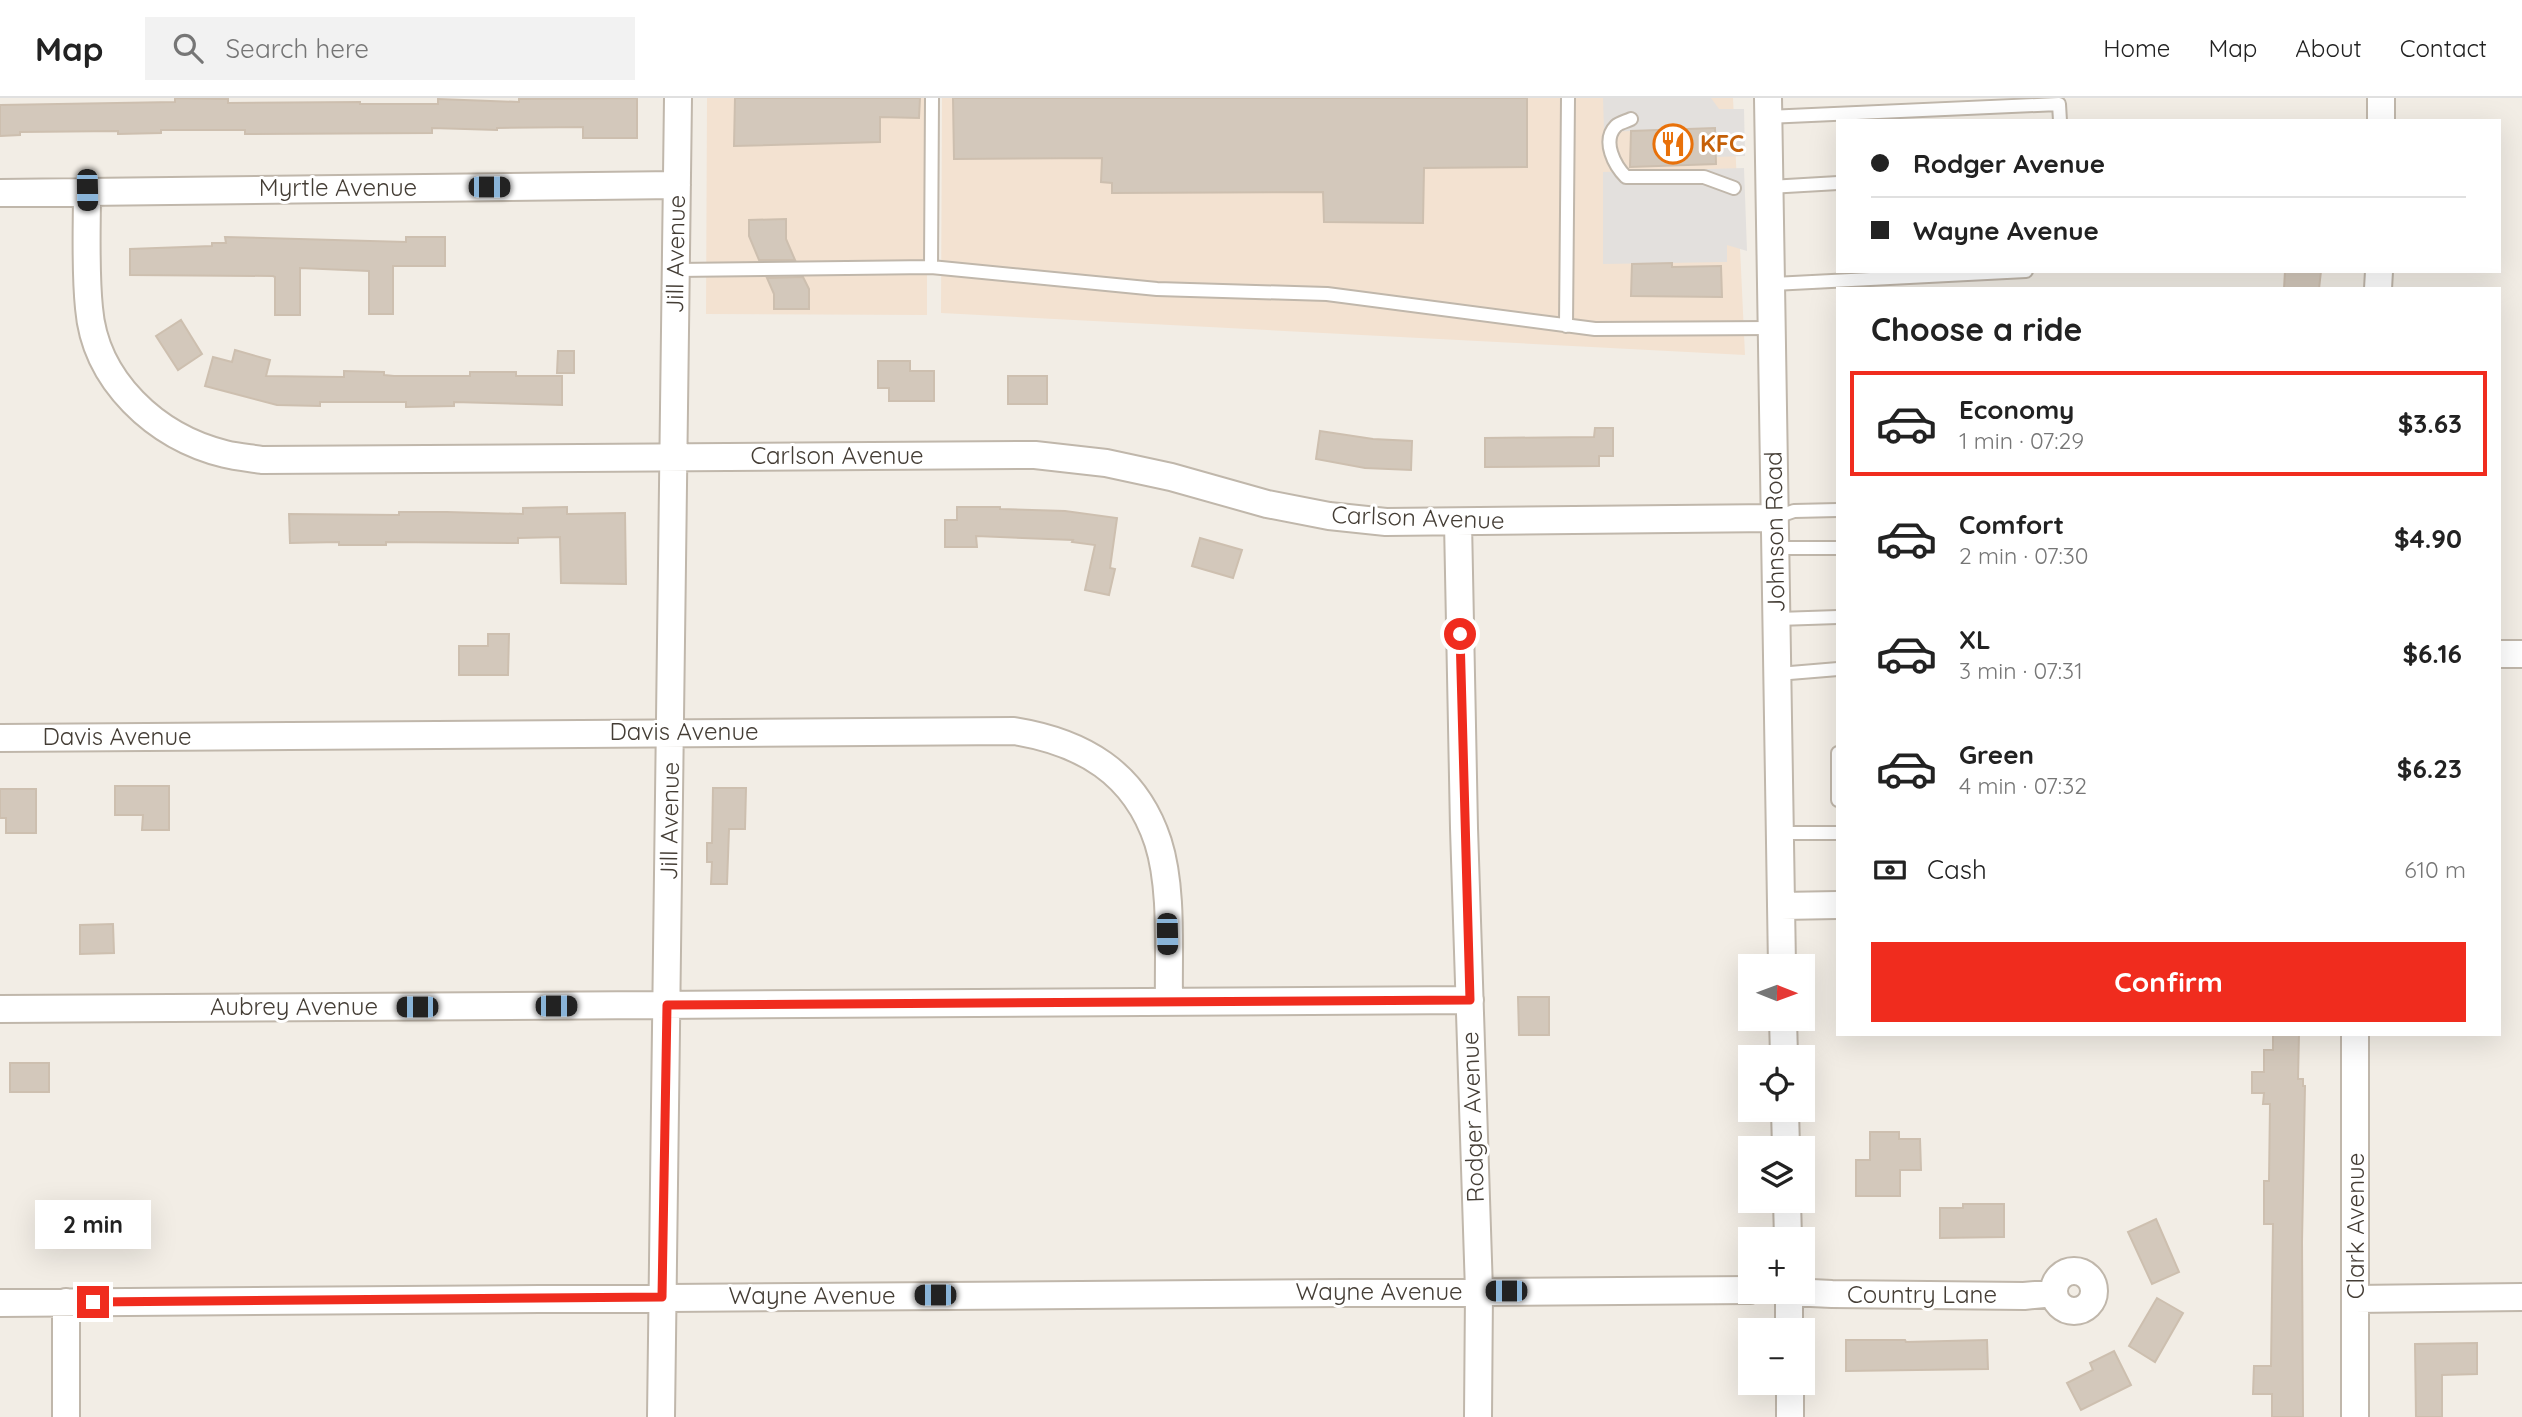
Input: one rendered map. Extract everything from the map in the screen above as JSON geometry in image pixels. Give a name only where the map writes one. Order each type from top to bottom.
[{"type":"street","name":"Jill Avenue","points":[[661,1417],[672,732],[678,98]]},
{"type":"street","points":[[2381,98],[2381,119]]},
{"type":"street","name":"Johnson Road","points":[[1768,108],[1782,954]]},
{"type":"street","name":"Myrtle Avenue","points":[[0,193],[87,190],[677,186]]},
{"type":"street","name":"Carlson Avenue","points":[[87,190],[89,308],[94,335],[106,365],[120,388],[143,412],[167,430],[195,445],[226,455],[262,460],[1035,455],[1106,463],[1171,477],[1267,504],[1329,516],[1386,522],[1774,518]]},
{"type":"street","name":"Rodger Avenue","points":[[1458,522],[1479,1292],[1478,1417]]},
{"type":"street","points":[[2501,653],[2522,654]]},
{"type":"street","name":"Davis Avenue","points":[[0,738],[1014,731],[1045,736],[1071,744],[1094,757],[1115,774],[1133,793],[1150,822],[1159,844],[1166,888],[1169,1002]]},
{"type":"street","points":[[1781,906],[1836,905]]},
{"type":"street","name":"Aubrey Avenue","points":[[0,1009],[1470,1000]]},
{"type":"street","name":"Clark Avenue","points":[[2355,1036],[2355,1417]]},
{"type":"street","name":"Wayne Avenue","points":[[0,1303],[1738,1290]]},
{"type":"street","name":"Country Lane","points":[[1815,1293],[2024,1296],[2054,1293]]},
{"type":"street","points":[[2355,1299],[2522,1297]]},
{"type":"street","points":[[65,1417],[66,1302]]},
{"type":"street","points":[[1790,1395],[1790,1417]]},
{"type":"lane","points":[[932,98],[932,267]]},
{"type":"lane","points":[[1566,326],[1568,98]]},
{"type":"lane","points":[[1768,108],[1960,103],[2059,104],[2060,119]]},
{"type":"lane","points":[[1631,119],[1616,126],[1610,136],[1615,166],[1626,177],[1704,177],[1734,188]]},
{"type":"lane","points":[[1769,187],[1836,184]]},
{"type":"lane","points":[[676,270],[932,267],[1157,289],[1327,294],[1595,329],[1772,328]]},
{"type":"lane","points":[[1771,284],[1987,273]]},
{"type":"lane","points":[[1774,518],[1794,511],[1836,510]]},
{"type":"lane","points":[[1775,548],[1836,548]]},
{"type":"lane","points":[[1776,619],[1836,617]]},
{"type":"lane","points":[[1777,674],[1836,669]]},
{"type":"lane","points":[[1780,833],[1836,833]]},
{"type":"shaded area","points":[[707,98],[927,98],[927,315],[706,314]]},
{"type":"shaded area","points":[[942,98],[1733,98],[1745,355],[941,313]]},
{"type":"shaded area","points":[[1603,98],[1711,98],[1719,109],[1744,109],[1745,156],[1716,157],[1714,128],[1604,132]]},
{"type":"shaded area","points":[[1744,168],[1747,251],[1727,245],[1727,262],[1603,264],[1603,172]]},
{"type":"building","points":[[175,98],[228,99],[228,103],[438,104],[438,99],[519,102],[519,99],[637,98],[637,138],[583,138],[583,127],[497,130],[432,128],[432,133],[245,134],[245,130],[161,130],[161,133],[118,134],[118,131],[20,132],[20,135],[0,136],[0,105],[175,102]]},
{"type":"building","points":[[735,98],[920,98],[919,118],[880,117],[880,142],[734,146]]},
{"type":"building","points":[[953,98],[1527,98],[1527,167],[1424,168],[1423,223],[1324,222],[1323,192],[1112,193],[1112,183],[1101,182],[1102,158],[954,159]]},
{"type":"building","name":"KFC","points":[[1715,128],[1716,164],[1630,167],[1631,131]]},
{"type":"building","points":[[786,219],[786,239],[795,260],[759,260],[749,236],[749,220]]},
{"type":"building","points":[[225,237],[406,242],[406,237],[445,237],[445,266],[393,266],[393,314],[369,314],[369,271],[300,268],[300,315],[275,315],[273,276],[130,275],[130,249],[212,246],[212,243],[226,243]]},
{"type":"building","points":[[1672,263],[1672,267],[1721,266],[1722,297],[1631,296],[1632,264]]},
{"type":"building","points":[[2285,273],[2321,273],[2319,287],[2284,287]]},
{"type":"building","points":[[803,277],[809,289],[809,309],[774,309],[774,294],[767,278]]},
{"type":"building","points":[[181,320],[202,354],[178,370],[156,336]]},
{"type":"building","points":[[235,350],[270,360],[266,376],[344,377],[344,371],[384,372],[384,375],[394,376],[470,376],[470,372],[516,372],[516,376],[562,376],[562,405],[454,402],[454,406],[406,407],[406,402],[320,402],[320,406],[277,405],[205,386],[213,357],[232,362]]},
{"type":"building","points":[[558,351],[574,351],[574,373],[557,373]]},
{"type":"building","points":[[878,361],[910,361],[910,371],[934,371],[934,401],[889,401],[889,388],[878,388]]},
{"type":"building","points":[[1008,376],[1047,376],[1047,404],[1008,404]]},
{"type":"building","points":[[1595,428],[1613,428],[1613,456],[1599,456],[1599,466],[1485,467],[1485,438],[1594,437]]},
{"type":"building","points":[[1320,431],[1373,439],[1412,441],[1411,470],[1365,468],[1316,459]]},
{"type":"building","points":[[567,507],[567,514],[625,513],[626,584],[561,583],[560,537],[518,538],[518,543],[290,543],[289,514],[523,514],[523,508]]},
{"type":"building","points":[[957,507],[1065,511],[1117,518],[1110,568],[1115,569],[1109,595],[1085,590],[1095,545],[1072,542],[1073,540],[976,536],[977,547],[945,547],[945,520],[957,520]]},
{"type":"building","points":[[1200,538],[1242,550],[1233,578],[1192,566]]},
{"type":"building","points":[[488,634],[509,634],[508,675],[459,675],[459,646],[488,646]]},
{"type":"building","points":[[115,786],[169,786],[169,830],[142,830],[143,815],[115,815]]},
{"type":"building","points":[[713,788],[746,788],[745,829],[729,829],[727,884],[711,884],[712,862],[707,862],[707,843],[712,843]]},
{"type":"building","points":[[0,789],[36,789],[36,833],[6,833],[6,818],[0,818]]},
{"type":"building","points":[[113,924],[114,953],[80,954],[80,925]]},
{"type":"building","points":[[1518,997],[1549,997],[1549,1035],[1519,1035]]},
{"type":"building","points":[[2273,1036],[2299,1036],[2298,1079],[2303,1079],[2305,1086],[2303,1417],[2272,1417],[2272,1394],[2253,1394],[2254,1366],[2271,1366],[2273,1224],[2264,1224],[2264,1181],[2269,1181],[2270,1104],[2263,1104],[2264,1093],[2252,1093],[2252,1072],[2264,1072],[2264,1050],[2273,1050]]},
{"type":"building","points":[[10,1063],[49,1063],[49,1092],[10,1092]]},
{"type":"building","points":[[1870,1132],[1899,1132],[1899,1139],[1920,1139],[1921,1170],[1900,1170],[1900,1196],[1856,1196],[1856,1160],[1870,1160]]},
{"type":"building","points":[[1963,1204],[2004,1204],[2004,1237],[1940,1238],[1940,1208],[1963,1208]]},
{"type":"building","points":[[2156,1219],[2179,1272],[2152,1284],[2128,1232]]},
{"type":"building","points":[[2157,1298],[2183,1313],[2155,1362],[2129,1346]]},
{"type":"building","points":[[1846,1340],[1987,1340],[1988,1369],[1846,1371]]},
{"type":"building","points":[[2477,1343],[2477,1374],[2442,1375],[2442,1417],[2416,1417],[2415,1344]]},
{"type":"building","points":[[2114,1351],[2131,1385],[2081,1410],[2067,1383],[2093,1370],[2090,1363]]},
{"type":"place","name":"KFC","points":[[1673,144]]},
{"type":"route","points":[[93,1302],[662,1297],[667,1005],[1470,1000],[1460,634]]}]
